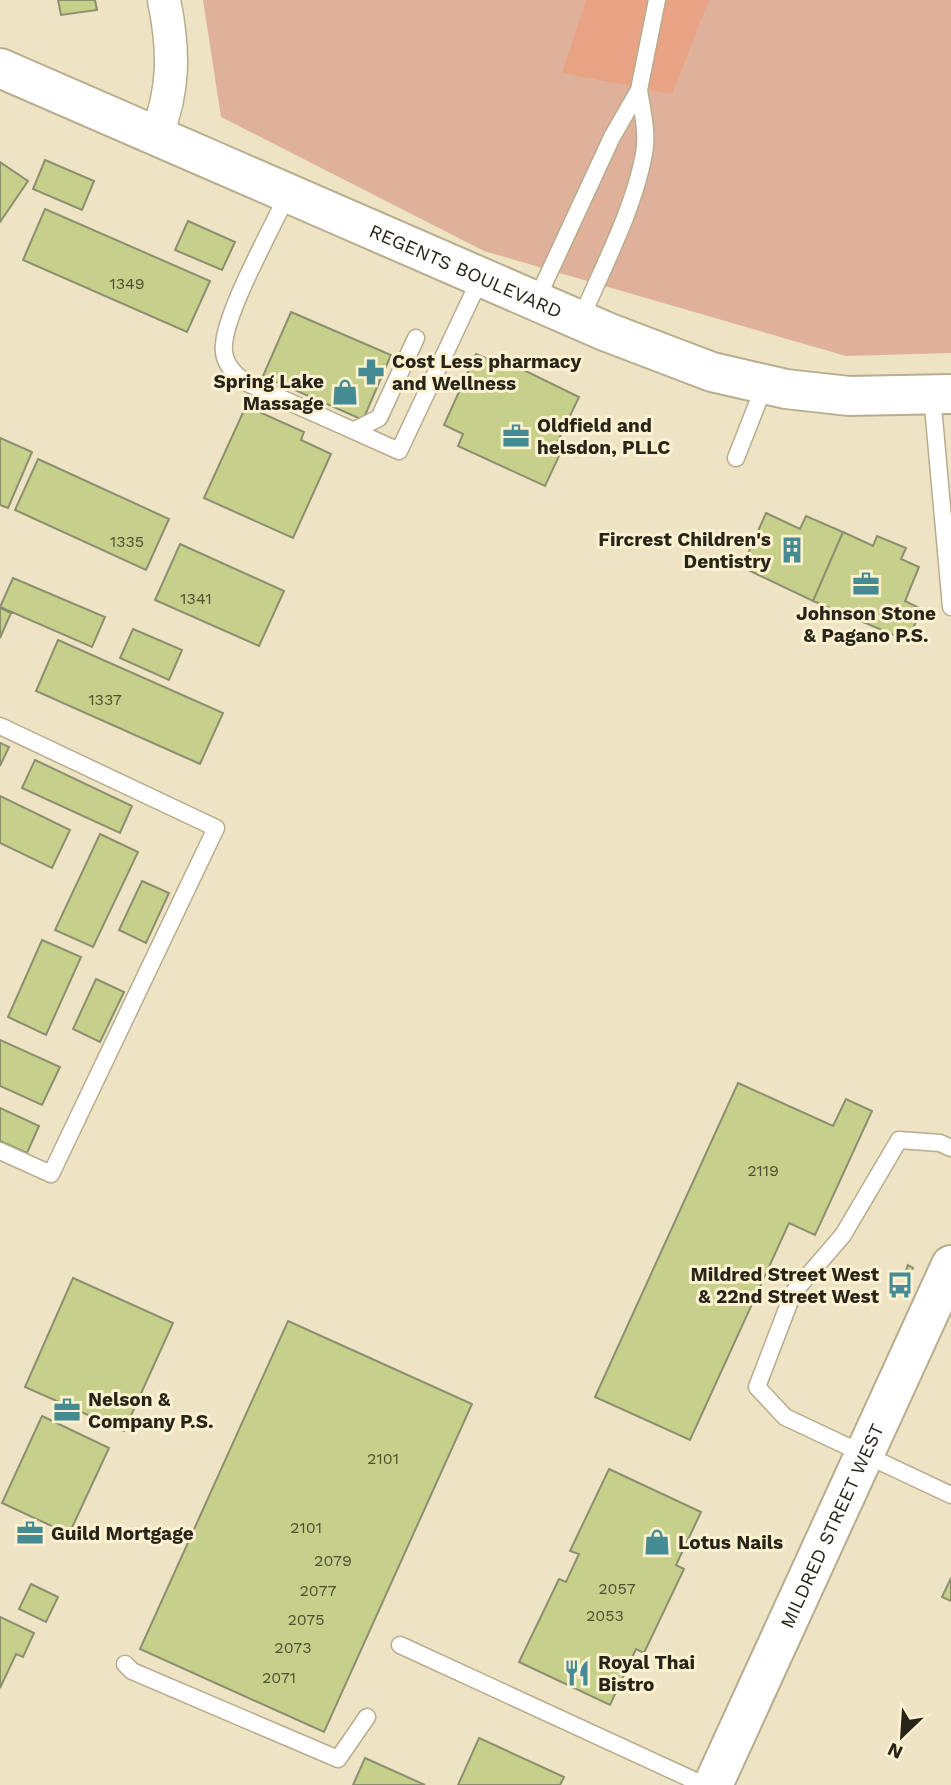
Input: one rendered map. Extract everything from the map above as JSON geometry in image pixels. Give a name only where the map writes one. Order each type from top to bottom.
[{"type":"main road","name":"REGENTS BOULEVARD","points":[[0,68],[580,321],[712,372],[765,384],[849,396],[942,394]]},
{"type":"main road","name":"MILDRED STREET WEST","points":[[713,1785],[951,1265]]},
{"type":"street","points":[[156,136],[166,111],[172,78],[164,0]]},
{"type":"lane","points":[[536,301],[612,137],[639,90],[657,0]]},
{"type":"lane","points":[[580,321],[633,192],[645,153],[645,128],[639,90]]},
{"type":"lane","points":[[288,193],[226,332],[223,345],[229,366],[247,383],[398,451],[481,277]]},
{"type":"lane","points":[[355,430],[379,418],[416,338]]},
{"type":"lane","points":[[736,458],[765,384]]},
{"type":"lane","points":[[942,394],[951,607]]},
{"type":"lane","points":[[0,726],[216,828],[51,1174],[0,1151]]},
{"type":"lane","points":[[951,1147],[940,1143],[899,1140],[843,1235],[793,1293],[758,1387],[785,1417],[951,1495]]},
{"type":"lane","points":[[400,1645],[704,1785]]},
{"type":"lane","points":[[125,1664],[132,1671],[338,1759],[366,1717]]},
{"type":"shaded area","points":[[203,0],[951,0],[951,353],[846,356],[484,251],[221,117]]},
{"type":"shaded area","points":[[586,0],[709,0],[672,94],[562,73]]},
{"type":"building","points":[[58,0],[95,0],[97,10],[61,15]]},
{"type":"building","points":[[45,160],[94,181],[82,210],[33,189]]},
{"type":"building","points":[[0,162],[28,181],[0,222]]},
{"type":"building","points":[[45,209],[210,281],[187,332],[23,260]]},
{"type":"building","points":[[188,221],[235,242],[222,270],[175,250]]},
{"type":"building","points":[[291,312],[391,355],[363,420],[263,376]]},
{"type":"building","points":[[476,354],[495,362],[497,357],[579,397],[552,453],[559,456],[545,486],[458,446],[463,434],[444,425]]},
{"type":"building","points":[[246,406],[304,432],[301,440],[331,454],[293,538],[204,498]]},
{"type":"building","points":[[0,438],[32,452],[8,508],[0,505]]},
{"type":"building","points":[[38,459],[169,519],[146,570],[15,510]]},
{"type":"building","name":"Fircrest Children's Dentistry","points":[[766,513],[800,529],[806,516],[843,532],[813,601],[742,567]]},
{"type":"building","name":"Johnson Stone & Pagano P.S.","points":[[843,532],[873,546],[877,536],[906,548],[901,559],[919,567],[905,601],[921,609],[908,641],[813,601]]},
{"type":"building","points":[[180,544],[284,591],[259,646],[155,600]]},
{"type":"building","points":[[13,578],[105,617],[92,647],[0,607]]},
{"type":"building","points":[[0,608],[11,613],[0,638]]},
{"type":"building","points":[[133,629],[182,650],[169,680],[120,658]]},
{"type":"building","points":[[58,640],[223,713],[200,764],[36,691]]},
{"type":"building","points":[[0,743],[9,747],[0,766]]},
{"type":"building","points":[[35,760],[132,806],[120,833],[22,788]]},
{"type":"building","points":[[0,796],[70,830],[52,868],[0,843]]},
{"type":"building","points":[[100,834],[138,852],[93,947],[55,930]]},
{"type":"building","points":[[142,881],[169,893],[146,943],[119,930]]},
{"type":"building","points":[[42,940],[81,957],[46,1035],[8,1017]]},
{"type":"building","points":[[96,979],[124,992],[100,1042],[73,1029]]},
{"type":"building","points":[[0,1040],[60,1067],[42,1105],[0,1086]]},
{"type":"building","points":[[738,1083],[833,1126],[846,1099],[872,1111],[815,1235],[789,1223],[690,1440],[595,1397]]},
{"type":"building","points":[[0,1108],[39,1126],[27,1153],[0,1141]]},
{"type":"building","points":[[908,1265],[913,1268],[909,1277],[904,1275]]},
{"type":"building","points":[[73,1278],[173,1323],[124,1431],[25,1387]]},
{"type":"building","points":[[288,1321],[472,1404],[324,1732],[140,1649]]},
{"type":"building","points":[[42,1416],[109,1448],[69,1534],[2,1503]]},
{"type":"building","points":[[609,1469],[701,1512],[676,1565],[684,1569],[644,1653],[636,1649],[610,1705],[519,1662],[559,1579],[566,1582],[579,1554],[570,1551]]},
{"type":"building","points":[[951,1578],[951,1601],[942,1597]]},
{"type":"building","points":[[31,1584],[58,1597],[46,1622],[19,1609]]},
{"type":"building","points":[[0,1617],[34,1633],[23,1657],[16,1654],[0,1688]]},
{"type":"building","points":[[479,1738],[564,1777],[560,1785],[458,1785]]},
{"type":"building","points":[[365,1758],[425,1785],[353,1785]]},
{"type":"place","name":"Cost Less pharmacy and Wellness","points":[[371,372]]},
{"type":"place","name":"Spring Lake Massage","points":[[345,392]]},
{"type":"place","name":"Oldfield and helsdon, PLLC","points":[[516,436]]},
{"type":"place","name":"Fircrest Children's Dentistry","points":[[792,550]]},
{"type":"place","name":"Johnson Stone & Pagano P.S.","points":[[866,584]]},
{"type":"place","name":"Mildred Street West & 22nd Street West","points":[[900,1285]]},
{"type":"place","name":"Nelson & Company P.S.","points":[[67,1410]]},
{"type":"place","name":"Guild Mortgage","points":[[30,1533]]},
{"type":"place","name":"Lotus Nails","points":[[657,1542]]},
{"type":"place","name":"Royal Thai Bistro","points":[[577,1673]]}]
